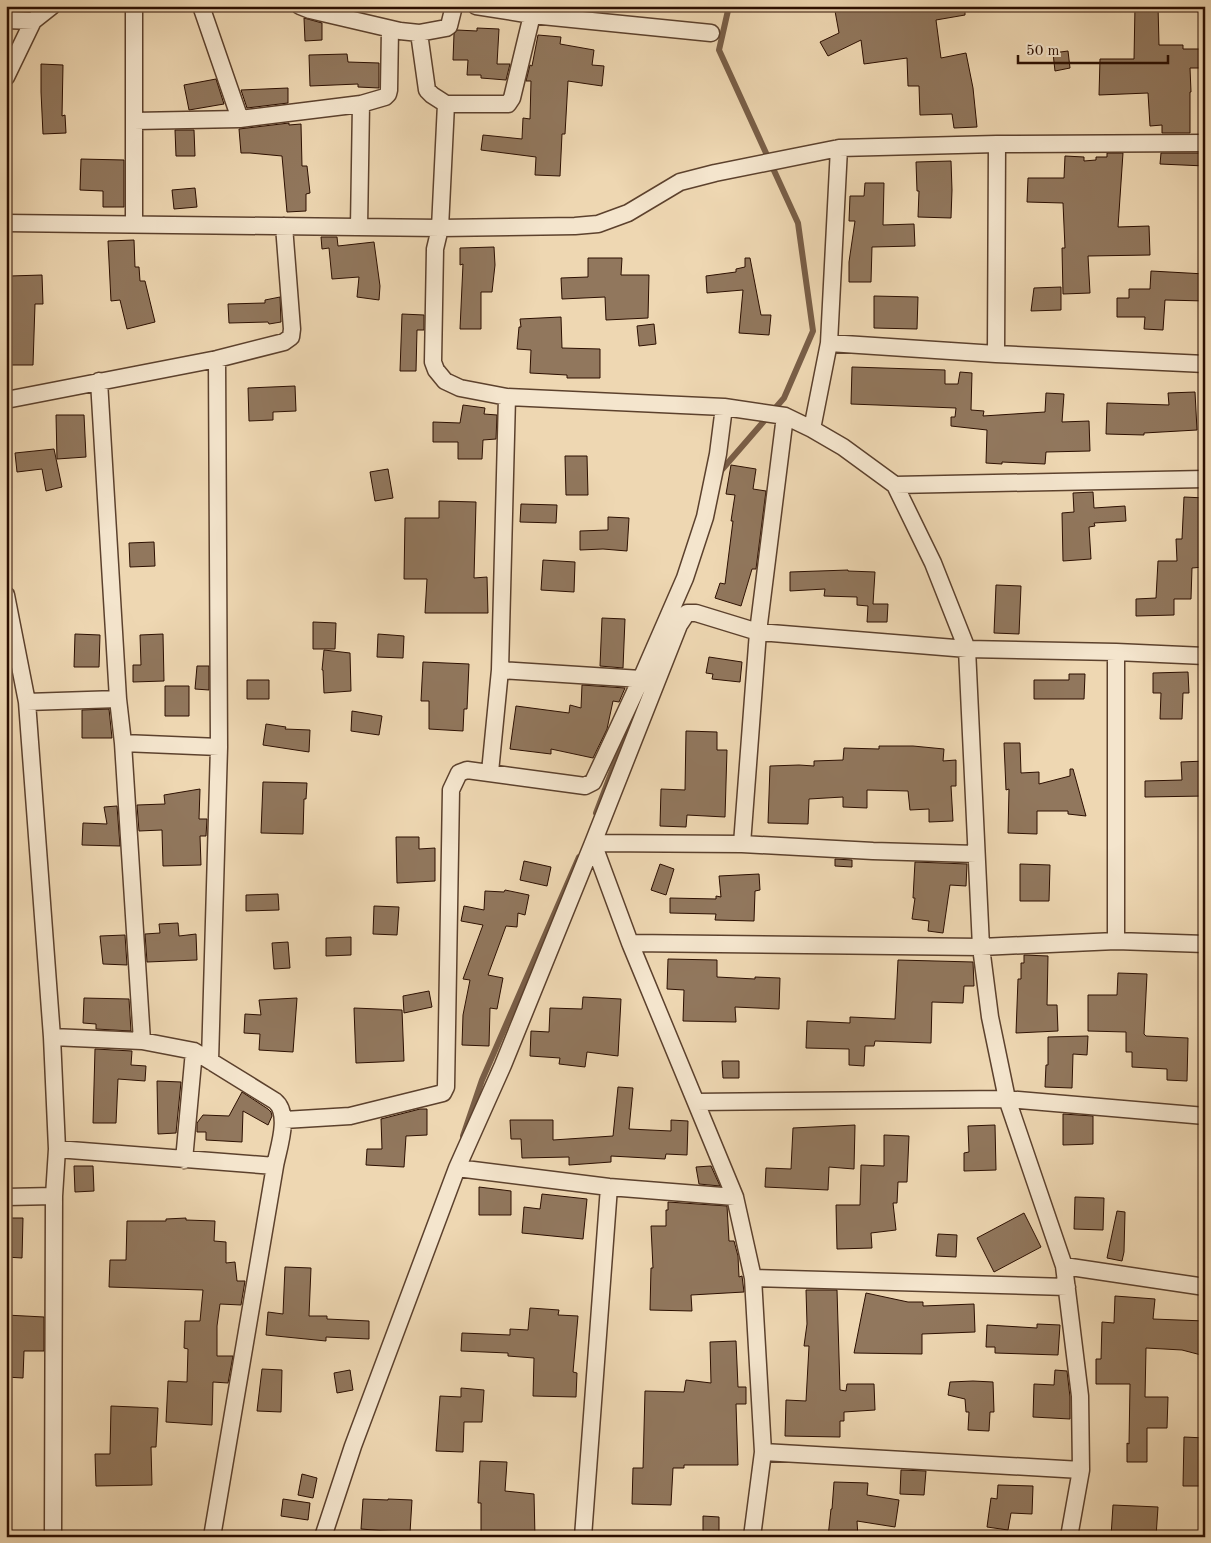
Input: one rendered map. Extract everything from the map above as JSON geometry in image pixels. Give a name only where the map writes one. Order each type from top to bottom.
[{"type":"street","points":[[6,77],[32,21],[52,6]]},
{"type":"street","points":[[134,6],[134,224]]},
{"type":"street","points":[[201,6],[240,119]]},
{"type":"street","points":[[300,6],[390,29],[419,33],[446,28],[454,6]]},
{"type":"street","points":[[476,6],[532,15],[711,33]]},
{"type":"street","points":[[419,33],[427,90],[432,95],[446,104],[508,104],[512,98],[532,15]]},
{"type":"street","points":[[6,20],[32,21]]},
{"type":"street","points":[[134,121],[240,119],[361,104],[385,97],[388,94],[390,29]]},
{"type":"street","points":[[359,227],[361,104]]},
{"type":"street","points":[[446,104],[440,228],[435,249],[433,362],[436,370],[445,380],[460,388],[506,397],[724,406],[785,416],[843,447],[895,485],[933,563],[967,649],[981,946],[990,1017],[1007,1099],[1064,1266],[1067,1287],[1080,1396],[1081,1470],[1068,1537]]},
{"type":"street","points":[[6,223],[440,228],[575,226],[598,224],[628,213],[680,182],[839,148],[997,144],[1205,143]]},
{"type":"street","points":[[996,354],[997,144]]},
{"type":"street","points":[[812,429],[829,343],[839,148]]},
{"type":"street","points":[[6,400],[218,359],[284,342],[291,337],[292,329],[284,226]]},
{"type":"street","points":[[829,343],[996,354],[1205,364]]},
{"type":"street","points":[[210,1061],[220,747],[218,359]]},
{"type":"street","points":[[100,381],[118,699],[123,743],[142,1041]]},
{"type":"street","points":[[490,772],[500,670],[506,397]]},
{"type":"street","points":[[284,1120],[350,1116],[443,1093],[446,1087],[451,790],[459,774],[467,770],[585,786],[593,782],[641,679],[684,578],[705,517],[718,454],[724,406]]},
{"type":"street","points":[[742,844],[758,632],[785,416]]},
{"type":"street","points":[[895,485],[1205,479]]},
{"type":"street","points":[[6,595],[27,702],[52,1037],[57,1149],[54,1196],[53,1537]]},
{"type":"street","points":[[323,1537],[353,1446],[457,1168],[503,1065],[679,624],[686,613],[696,613],[758,632],[967,649],[1205,656]]},
{"type":"street","points":[[1116,652],[1116,941]]},
{"type":"street","points":[[500,670],[641,679]]},
{"type":"street","points":[[27,702],[118,699]]},
{"type":"street","points":[[123,743],[220,747]]},
{"type":"street","points":[[593,843],[742,844],[976,854]]},
{"type":"street","points":[[593,843],[630,943],[735,1197],[753,1278],[763,1452],[752,1537]]},
{"type":"street","points":[[630,943],[981,946],[1116,941],[1205,944]]},
{"type":"street","points":[[52,1037],[142,1041],[194,1052],[276,1101],[282,1108],[284,1120],[274,1166],[212,1537]]},
{"type":"street","points":[[184,1160],[194,1052]]},
{"type":"street","points":[[696,1102],[1007,1099],[1205,1116]]},
{"type":"street","points":[[57,1149],[274,1166]]},
{"type":"street","points":[[457,1168],[609,1187],[735,1197]]},
{"type":"street","points":[[583,1537],[609,1187]]},
{"type":"street","points":[[6,1196],[54,1196]]},
{"type":"street","points":[[1064,1266],[1205,1287]]},
{"type":"street","points":[[753,1278],[1067,1287]]},
{"type":"street","points":[[763,1452],[1081,1470]]},
{"type":"building","points":[[863,6],[965,6],[965,15],[936,20],[941,58],[966,53],[973,88],[977,127],[954,128],[952,114],[920,115],[919,86],[908,86],[907,58],[864,64],[861,40],[828,56],[820,42],[839,33],[835,11]]},
{"type":"building","points":[[1135,6],[1158,6],[1159,45],[1183,45],[1183,49],[1205,49],[1205,68],[1190,68],[1190,133],[1162,133],[1162,125],[1150,126],[1148,93],[1099,95],[1100,59],[1134,59]]},
{"type":"building","points":[[304,18],[322,23],[322,40],[305,41]]},
{"type":"building","points":[[477,28],[499,29],[497,64],[510,64],[506,80],[481,78],[481,75],[467,75],[468,60],[453,60],[454,34],[457,30],[477,31]]},
{"type":"building","points":[[538,35],[561,37],[560,44],[594,50],[592,65],[604,66],[602,86],[568,81],[565,134],[562,134],[560,176],[535,175],[536,157],[481,150],[483,135],[522,139],[523,118],[530,119],[531,81],[526,81],[530,65],[532,66]]},
{"type":"building","points":[[1068,51],[1070,68],[1055,71],[1053,53]]},
{"type":"building","points":[[347,54],[348,62],[379,63],[379,88],[358,87],[358,84],[310,86],[309,55]]},
{"type":"building","points":[[41,64],[63,65],[62,116],[65,115],[66,133],[43,134]]},
{"type":"building","points":[[216,79],[224,104],[189,110],[184,85]]},
{"type":"building","points":[[288,88],[288,103],[247,108],[241,90]]},
{"type":"building","points":[[289,123],[289,125],[301,124],[302,166],[307,166],[310,193],[306,194],[306,211],[287,212],[282,156],[241,153],[239,129]]},
{"type":"building","points":[[175,130],[194,130],[195,156],[176,156]]},
{"type":"building","points":[[1107,153],[1123,153],[1118,227],[1149,226],[1150,255],[1088,256],[1090,293],[1063,294],[1062,248],[1065,248],[1063,203],[1027,202],[1028,178],[1064,178],[1065,156],[1084,157],[1084,161],[1096,160],[1096,157],[1107,157]]},
{"type":"building","points":[[1161,153],[1205,153],[1205,166],[1160,164]]},
{"type":"building","points":[[81,159],[124,160],[124,207],[103,207],[103,191],[80,190]]},
{"type":"building","points":[[951,161],[951,218],[918,217],[919,191],[917,191],[916,162]]},
{"type":"building","points":[[865,183],[884,183],[883,225],[914,224],[915,246],[872,247],[871,282],[849,282],[849,262],[855,221],[849,221],[850,196],[864,196]]},
{"type":"building","points":[[195,188],[197,207],[174,209],[172,190]]},
{"type":"building","points":[[321,237],[337,237],[338,246],[374,242],[380,286],[379,300],[357,297],[359,277],[332,279],[329,248],[322,249]]},
{"type":"building","points":[[134,240],[135,267],[139,267],[140,281],[145,281],[155,322],[127,329],[120,300],[111,301],[108,241]]},
{"type":"building","points":[[494,247],[495,265],[492,292],[481,292],[481,329],[460,329],[463,264],[460,265],[460,248]]},
{"type":"building","points":[[588,258],[622,258],[621,275],[649,275],[648,318],[606,320],[605,297],[562,299],[561,278],[588,277]]},
{"type":"building","points":[[745,258],[750,258],[761,315],[771,315],[769,335],[739,333],[743,290],[707,293],[706,276],[736,272],[736,269],[745,267]]},
{"type":"building","points":[[1151,271],[1205,274],[1205,301],[1165,300],[1163,330],[1144,329],[1145,317],[1117,317],[1117,298],[1129,298],[1129,289],[1150,289]]},
{"type":"building","points":[[42,275],[43,304],[35,304],[33,365],[10,365],[10,355],[6,355],[6,290],[10,290],[10,276]]},
{"type":"building","points":[[1061,287],[1061,310],[1031,311],[1034,288]]},
{"type":"building","points":[[874,296],[918,297],[917,329],[874,328]]},
{"type":"building","points":[[280,297],[281,322],[269,324],[268,322],[229,323],[228,304],[265,303],[265,300]]},
{"type":"building","points":[[402,314],[424,315],[424,330],[417,330],[416,371],[400,371]]},
{"type":"building","points":[[561,317],[562,348],[600,349],[600,378],[567,378],[567,375],[530,373],[531,350],[517,349],[519,327],[521,327],[520,319]]},
{"type":"building","points":[[654,324],[656,344],[639,346],[637,326]]},
{"type":"building","points":[[852,367],[945,370],[945,384],[958,384],[960,372],[972,373],[971,410],[984,411],[983,416],[1045,412],[1046,393],[1064,394],[1062,422],[1089,421],[1090,451],[1046,452],[1045,464],[986,463],[987,430],[951,426],[951,417],[955,417],[956,408],[851,404]]},
{"type":"building","points":[[295,386],[296,411],[273,412],[273,420],[249,421],[248,388]]},
{"type":"building","points":[[1195,392],[1197,430],[1144,433],[1144,435],[1106,434],[1107,403],[1169,405],[1168,393]]},
{"type":"building","points":[[463,405],[485,408],[484,414],[497,415],[496,439],[483,440],[482,459],[458,459],[458,442],[433,442],[433,422],[460,423]]},
{"type":"building","points":[[56,415],[84,415],[86,457],[57,459]]},
{"type":"building","points":[[54,449],[62,487],[46,491],[42,469],[17,472],[15,453]]},
{"type":"building","points":[[565,456],[587,456],[588,495],[566,495]]},
{"type":"building","points":[[731,465],[756,469],[753,489],[766,491],[756,569],[752,569],[741,606],[715,598],[720,583],[725,584],[733,521],[731,521],[735,495],[726,494]]},
{"type":"building","points":[[388,469],[393,498],[375,501],[370,472]]},
{"type":"building","points":[[1093,492],[1094,508],[1125,506],[1126,521],[1094,523],[1095,526],[1089,527],[1091,559],[1063,561],[1062,513],[1074,512],[1073,493]]},
{"type":"building","points":[[1184,497],[1205,498],[1205,521],[1202,521],[1204,567],[1192,568],[1191,599],[1174,599],[1174,615],[1136,616],[1136,599],[1156,598],[1158,561],[1177,561],[1176,539],[1182,539]]},
{"type":"building","points":[[439,501],[476,502],[474,578],[487,577],[488,613],[425,613],[427,579],[404,579],[405,518],[439,518]]},
{"type":"building","points":[[521,504],[557,505],[556,523],[520,522]]},
{"type":"building","points":[[608,517],[629,518],[627,551],[580,550],[580,531],[608,530]]},
{"type":"building","points":[[154,542],[155,566],[130,567],[129,543]]},
{"type":"building","points":[[543,560],[575,562],[574,592],[541,590]]},
{"type":"building","points":[[848,570],[875,572],[873,604],[888,604],[887,622],[867,622],[868,606],[857,605],[857,597],[824,596],[825,589],[790,591],[790,572]]},
{"type":"building","points":[[996,585],[1021,586],[1019,634],[994,633]]},
{"type":"building","points":[[602,618],[625,619],[623,668],[600,666]]},
{"type":"building","points":[[313,622],[336,623],[335,649],[313,649]]},
{"type":"building","points":[[75,634],[100,635],[99,667],[74,667]]},
{"type":"building","points":[[163,634],[164,681],[133,682],[133,665],[141,665],[140,635]]},
{"type":"building","points":[[378,634],[404,636],[403,658],[377,657]]},
{"type":"building","points":[[324,650],[350,653],[351,691],[324,693],[322,670]]},
{"type":"building","points":[[709,657],[742,662],[740,682],[712,679],[713,674],[706,673]]},
{"type":"building","points":[[423,662],[469,664],[467,709],[464,709],[463,731],[429,729],[429,701],[421,701]]},
{"type":"building","points":[[197,666],[209,666],[209,690],[195,689]]},
{"type":"building","points":[[1188,672],[1189,693],[1183,693],[1182,719],[1160,719],[1161,693],[1153,693],[1153,673]]},
{"type":"building","points":[[1069,674],[1085,674],[1084,699],[1034,699],[1034,680],[1069,680]]},
{"type":"building","points":[[247,680],[269,680],[269,699],[247,699]]},
{"type":"building","points":[[582,685],[625,688],[619,702],[613,701],[607,729],[593,758],[551,749],[551,754],[510,749],[516,706],[569,713],[570,705],[581,708]]},
{"type":"building","points":[[165,686],[189,686],[189,716],[165,716]]},
{"type":"building","points":[[109,709],[112,738],[82,738],[82,710]]},
{"type":"building","points":[[352,711],[382,716],[379,735],[351,731]]},
{"type":"building","points":[[266,724],[286,727],[285,729],[310,730],[309,752],[263,745]]},
{"type":"building","points":[[686,731],[717,732],[717,750],[727,750],[725,817],[687,815],[686,827],[660,826],[661,789],[685,790]]},
{"type":"building","points":[[1004,743],[1020,743],[1021,773],[1039,772],[1039,784],[1070,776],[1070,769],[1073,769],[1086,816],[1068,814],[1068,811],[1037,811],[1037,834],[1008,833],[1009,789],[1006,790]]},
{"type":"building","points":[[879,746],[913,746],[944,749],[943,761],[956,760],[956,786],[951,786],[953,821],[929,822],[929,809],[910,810],[908,791],[867,790],[867,808],[843,807],[843,797],[809,799],[808,824],[768,823],[770,766],[814,766],[814,761],[843,760],[844,748],[879,749]]},
{"type":"building","points":[[1205,761],[1205,796],[1145,797],[1145,781],[1182,780],[1181,762]]},
{"type":"building","points":[[263,782],[307,783],[306,799],[304,799],[303,834],[261,833]]},
{"type":"building","points":[[200,789],[199,819],[207,819],[206,836],[200,836],[201,865],[163,866],[162,830],[139,831],[137,805],[165,804],[164,795]]},
{"type":"building","points":[[117,806],[120,846],[82,845],[83,823],[107,824],[104,807]]},
{"type":"building","points":[[396,837],[419,837],[419,849],[435,848],[435,881],[397,883]]},
{"type":"building","points":[[835,859],[852,860],[852,867],[835,866]]},
{"type":"building","points":[[524,861],[551,867],[547,886],[520,880]]},
{"type":"building","points":[[915,862],[967,864],[966,886],[950,885],[943,933],[928,931],[929,921],[912,919],[915,898],[913,898]]},
{"type":"building","points":[[660,864],[674,869],[666,895],[651,890]]},
{"type":"building","points":[[1020,864],[1050,865],[1049,901],[1020,901]]},
{"type":"building","points":[[759,874],[760,890],[755,891],[754,921],[715,920],[716,914],[670,913],[670,898],[716,899],[716,896],[721,897],[719,876]]},
{"type":"building","points":[[505,890],[529,895],[525,915],[518,913],[517,927],[506,926],[488,975],[503,978],[497,1009],[490,1008],[489,1046],[462,1045],[463,1015],[470,980],[463,979],[483,925],[461,921],[464,906],[484,910],[485,891],[504,892]]},
{"type":"building","points":[[278,894],[279,910],[246,911],[246,895]]},
{"type":"building","points":[[374,906],[399,907],[397,935],[373,934]]},
{"type":"building","points":[[178,923],[179,936],[196,934],[197,960],[147,962],[145,934],[160,933],[159,924]]},
{"type":"building","points":[[125,935],[127,965],[103,964],[100,936]]},
{"type":"building","points":[[351,937],[351,955],[326,956],[326,938]]},
{"type":"building","points":[[288,942],[290,968],[274,969],[272,943]]},
{"type":"building","points":[[1024,955],[1048,956],[1047,1005],[1057,1005],[1058,1031],[1016,1033],[1018,979],[1021,979],[1021,963],[1024,963]]},
{"type":"building","points":[[668,959],[717,960],[717,977],[780,978],[779,1009],[735,1007],[736,1022],[683,1021],[684,990],[667,989]]},
{"type":"building","points":[[898,960],[973,962],[974,986],[964,986],[963,1003],[932,1002],[931,1043],[875,1041],[874,1046],[865,1046],[864,1066],[849,1065],[849,1049],[806,1048],[807,1021],[850,1023],[850,1017],[895,1019]]},
{"type":"building","points":[[1118,973],[1147,974],[1144,1034],[1146,1036],[1188,1038],[1187,1081],[1167,1080],[1167,1069],[1132,1067],[1132,1052],[1126,1052],[1126,1032],[1088,1031],[1088,995],[1117,995]]},
{"type":"building","points":[[429,991],[432,1007],[404,1013],[403,996]]},
{"type":"building","points":[[583,997],[621,999],[618,1056],[587,1052],[585,1067],[559,1064],[560,1058],[530,1056],[531,1031],[549,1032],[550,1008],[582,1009]]},
{"type":"building","points":[[84,998],[129,999],[131,1031],[96,1029],[96,1024],[83,1023]]},
{"type":"building","points":[[297,998],[293,1052],[259,1050],[260,1034],[244,1033],[245,1014],[261,1015],[259,1000]]},
{"type":"building","points":[[354,1008],[402,1010],[404,1061],[356,1063]]},
{"type":"building","points":[[1088,1036],[1087,1055],[1073,1054],[1072,1088],[1045,1087],[1046,1065],[1048,1065],[1048,1037]]},
{"type":"building","points":[[95,1049],[132,1051],[131,1065],[146,1066],[145,1081],[118,1079],[116,1123],[93,1123]]},
{"type":"building","points":[[722,1061],[739,1061],[739,1078],[723,1078]]},
{"type":"building","points":[[157,1081],[181,1082],[176,1133],[158,1134]]},
{"type":"building","points":[[618,1087],[633,1088],[629,1129],[671,1131],[671,1120],[688,1121],[687,1155],[666,1154],[665,1159],[611,1156],[611,1162],[569,1165],[569,1157],[522,1158],[521,1139],[511,1139],[510,1120],[553,1120],[553,1140],[613,1136]]},
{"type":"building","points":[[242,1092],[271,1112],[272,1116],[268,1125],[243,1111],[242,1142],[206,1140],[206,1132],[197,1132],[197,1123],[203,1115],[229,1116]]},
{"type":"building","points":[[427,1109],[427,1135],[406,1136],[404,1167],[366,1165],[367,1149],[382,1149],[381,1119]]},
{"type":"building","points":[[1063,1114],[1093,1116],[1093,1144],[1063,1145]]},
{"type":"building","points":[[855,1125],[854,1169],[829,1167],[828,1190],[765,1187],[766,1168],[791,1169],[793,1128]]},
{"type":"building","points":[[995,1125],[996,1170],[964,1171],[964,1153],[969,1152],[968,1126]]},
{"type":"building","points":[[884,1135],[909,1136],[907,1182],[898,1182],[897,1203],[893,1203],[896,1230],[871,1233],[872,1248],[837,1249],[836,1205],[860,1205],[861,1165],[884,1166]]},
{"type":"building","points":[[74,1166],[93,1166],[94,1191],[75,1192]]},
{"type":"building","points":[[711,1166],[720,1186],[699,1184],[696,1167]]},
{"type":"building","points":[[479,1187],[511,1191],[511,1215],[479,1215]]},
{"type":"building","points":[[542,1194],[587,1199],[583,1239],[522,1233],[524,1207],[540,1209]]},
{"type":"building","points":[[1075,1197],[1104,1198],[1103,1230],[1074,1229]]},
{"type":"building","points":[[668,1202],[727,1206],[729,1241],[734,1241],[738,1256],[739,1277],[742,1276],[744,1292],[691,1295],[692,1311],[650,1310],[651,1268],[653,1268],[651,1226],[666,1226]]},
{"type":"building","points":[[1117,1211],[1125,1212],[1122,1261],[1107,1258]]},
{"type":"building","points":[[1024,1213],[1041,1247],[994,1272],[977,1238]]},
{"type":"building","points":[[6,1218],[23,1218],[22,1258],[6,1257]]},
{"type":"building","points":[[186,1218],[186,1220],[215,1221],[214,1241],[226,1242],[226,1263],[235,1262],[237,1281],[245,1281],[241,1305],[220,1304],[217,1326],[217,1356],[233,1356],[228,1383],[213,1382],[212,1425],[166,1422],[168,1381],[187,1382],[188,1349],[184,1348],[185,1321],[200,1321],[203,1290],[109,1287],[110,1260],[126,1260],[127,1221],[166,1221],[166,1219]]},
{"type":"building","points":[[938,1234],[957,1235],[956,1257],[936,1256]]},
{"type":"building","points":[[285,1267],[311,1268],[309,1316],[369,1321],[369,1339],[326,1337],[326,1341],[266,1335],[268,1312],[283,1314]]},
{"type":"building","points":[[806,1290],[837,1290],[840,1390],[846,1391],[847,1384],[874,1384],[875,1410],[844,1412],[844,1421],[840,1421],[840,1437],[785,1436],[786,1400],[806,1401],[809,1346],[804,1346],[807,1324]]},
{"type":"building","points":[[866,1293],[908,1302],[923,1302],[923,1306],[974,1304],[975,1332],[922,1334],[922,1354],[854,1353]]},
{"type":"building","points":[[1115,1296],[1155,1299],[1153,1319],[1205,1321],[1205,1356],[1182,1350],[1146,1348],[1145,1397],[1168,1397],[1167,1428],[1147,1428],[1147,1462],[1127,1462],[1130,1384],[1096,1384],[1096,1359],[1101,1359],[1102,1322],[1114,1323]]},
{"type":"building","points":[[530,1308],[559,1310],[558,1315],[578,1316],[573,1372],[577,1373],[576,1397],[533,1396],[534,1358],[508,1356],[508,1353],[461,1351],[462,1333],[510,1335],[510,1329],[528,1330]]},
{"type":"building","points":[[6,1315],[44,1317],[44,1351],[24,1351],[23,1378],[6,1377]]},
{"type":"building","points":[[1037,1324],[1060,1325],[1058,1355],[995,1353],[995,1347],[986,1347],[987,1325],[1037,1328]]},
{"type":"building","points":[[736,1341],[738,1387],[746,1387],[746,1404],[736,1404],[738,1465],[684,1465],[684,1468],[673,1468],[671,1505],[632,1504],[633,1468],[643,1468],[645,1391],[684,1392],[686,1380],[711,1383],[710,1342]]},
{"type":"building","points":[[262,1369],[282,1370],[281,1412],[257,1411]]},
{"type":"building","points":[[350,1370],[353,1390],[337,1393],[334,1373]]},
{"type":"building","points":[[1055,1370],[1067,1371],[1070,1419],[1033,1417],[1034,1384],[1054,1385]]},
{"type":"building","points":[[950,1382],[993,1382],[994,1412],[990,1412],[989,1431],[968,1430],[969,1412],[966,1412],[965,1399],[948,1395]]},
{"type":"building","points":[[461,1388],[484,1390],[482,1422],[464,1422],[463,1452],[436,1451],[440,1396],[461,1397]]},
{"type":"building","points":[[111,1406],[158,1408],[156,1447],[151,1447],[152,1485],[96,1486],[95,1454],[110,1454]]},
{"type":"building","points":[[1184,1437],[1205,1438],[1205,1486],[1183,1486]]},
{"type":"building","points":[[480,1461],[507,1462],[505,1491],[534,1494],[535,1537],[481,1537],[481,1503],[478,1503]]},
{"type":"building","points":[[901,1470],[926,1471],[924,1495],[900,1494]]},
{"type":"building","points":[[302,1474],[317,1478],[313,1498],[298,1495]]},
{"type":"building","points":[[834,1482],[868,1483],[867,1495],[899,1500],[895,1527],[857,1521],[858,1537],[828,1537]]},
{"type":"building","points":[[998,1485],[1033,1486],[1032,1514],[1011,1513],[1008,1530],[987,1527],[991,1498],[997,1499]]},
{"type":"building","points":[[283,1499],[310,1503],[308,1520],[281,1516]]},
{"type":"building","points":[[363,1499],[412,1500],[410,1533],[361,1529]]},
{"type":"building","points":[[1113,1505],[1158,1507],[1156,1537],[1111,1537]]},
{"type":"building","points":[[703,1516],[719,1517],[719,1537],[703,1537]]},
{"type":"waterway","points":[[719,473],[784,398],[813,331],[798,223],[719,50],[729,6]]},
{"type":"waterway","points":[[596,813],[636,708]]},
{"type":"waterway","points":[[463,1136],[482,1080],[579,857]]}]
